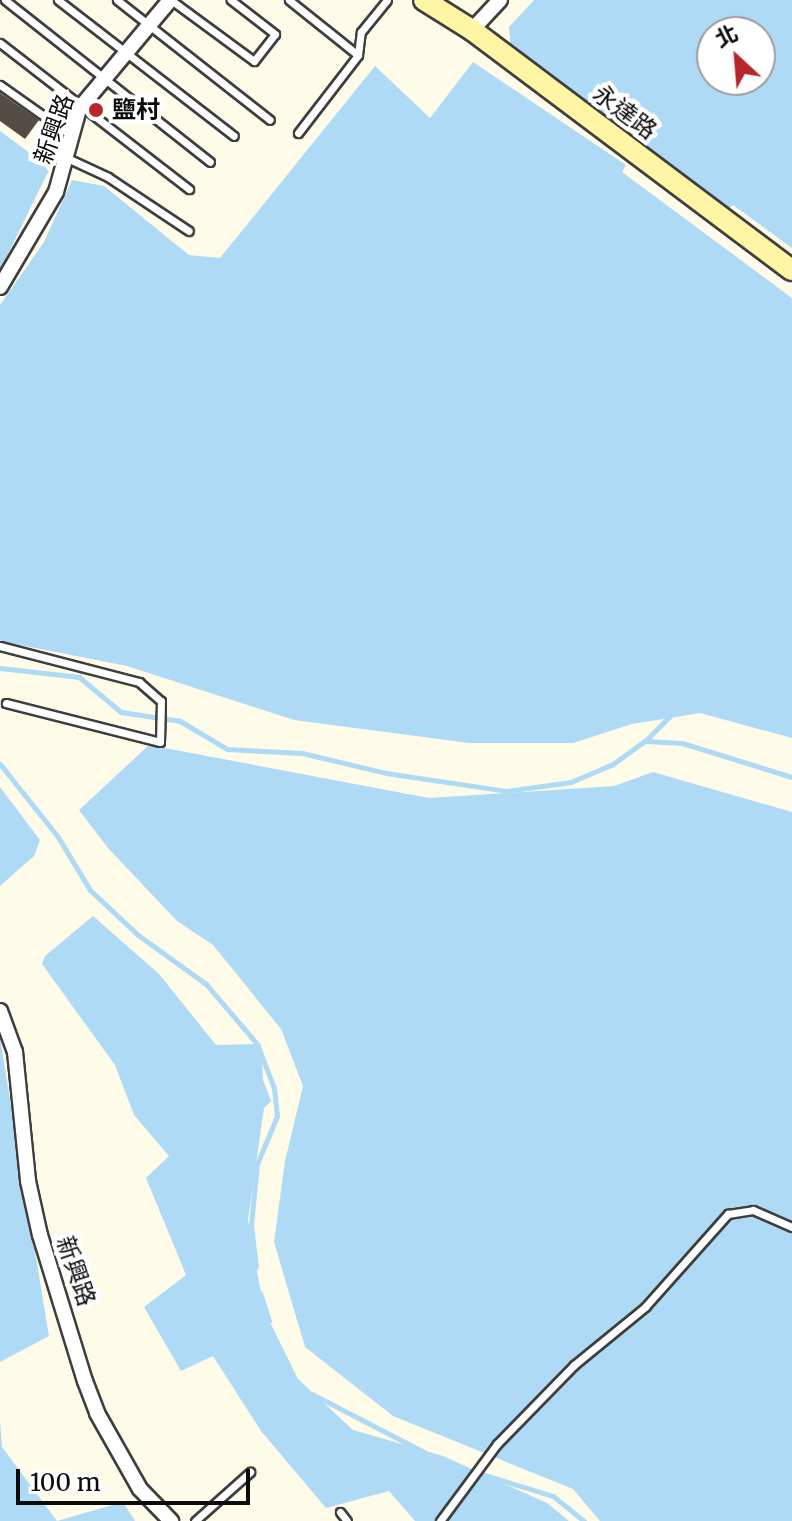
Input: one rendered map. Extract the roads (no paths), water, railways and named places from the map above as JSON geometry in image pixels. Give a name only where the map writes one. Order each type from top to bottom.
[{"type":"street","name":"新興路","points":[[0,287],[38,229],[81,106],[171,0]]},
{"type":"street","name":"永達路","points":[[424,0],[472,30],[792,270]]},
{"type":"street","points":[[472,30],[500,0]]},
{"type":"street","name":"新興路","points":[[0,1011],[15,1052],[28,1181],[40,1235],[85,1381],[97,1413],[140,1489],[171,1521]]},
{"type":"lane","points":[[5,0],[210,162]]},
{"type":"lane","points":[[58,0],[234,136]]},
{"type":"lane","points":[[117,0],[270,120]]},
{"type":"lane","points":[[171,0],[254,61],[275,34],[231,0]]},
{"type":"lane","points":[[289,0],[358,55]]},
{"type":"lane","points":[[298,133],[358,55],[361,32],[387,0]]},
{"type":"lane","points":[[0,43],[189,189]]},
{"type":"lane","points":[[0,85],[72,136]]},
{"type":"lane","points":[[65,157],[108,177],[189,231]]},
{"type":"lane","points":[[0,646],[114,673],[139,682],[161,701],[160,742],[141,739],[67,715],[6,703]]},
{"type":"lane","points":[[440,1521],[497,1444],[574,1365],[645,1307],[728,1214],[753,1210],[792,1227]]},
{"type":"lane","points":[[195,1521],[250,1472]]},
{"type":"lane","points":[[340,1512],[347,1521]]},
{"type":"water","points":[[534,0],[792,0],[792,248],[733,205],[725,212],[632,144],[639,135],[626,126],[617,131],[511,52],[509,27]]},
{"type":"water","points":[[473,62],[626,165],[622,172],[792,298],[792,738],[700,713],[632,724],[573,743],[469,743],[294,720],[127,666],[0,641],[0,305],[44,242],[72,180],[104,186],[189,255],[220,258],[375,66],[430,118]]},
{"type":"water","points":[[0,131],[50,168],[0,270]]},
{"type":"water","points":[[149,745],[429,798],[614,786],[653,772],[792,812],[792,1521],[600,1521],[573,1489],[393,1416],[305,1347],[274,1242],[285,1161],[303,1086],[281,1029],[213,945],[177,921],[108,848],[79,810]]},
{"type":"water","points":[[0,787],[40,840],[34,856],[0,886]]},
{"type":"water","points":[[93,916],[159,974],[216,1045],[261,1044],[263,1080],[271,1101],[264,1108],[248,1220],[264,1310],[298,1379],[353,1430],[443,1456],[547,1503],[569,1521],[415,1521],[389,1491],[326,1508],[261,1431],[213,1356],[181,1371],[144,1307],[186,1275],[146,1178],[169,1156],[134,1115],[115,1065],[42,964],[45,956]]},
{"type":"water","points":[[0,1038],[49,1336],[0,1362]]},
{"type":"water","points":[[0,1420],[2,1447],[57,1521],[0,1521]]},
{"type":"water","points":[[123,1502],[135,1521],[57,1521]]},
{"type":"waterway","points":[[0,668],[79,677],[121,712],[180,721],[227,749],[302,753],[386,773],[506,791],[571,782],[613,764],[645,741],[682,743],[792,777]]},
{"type":"waterway","points":[[645,741],[672,714]]},
{"type":"waterway","points":[[0,764],[58,837],[90,890],[138,935],[206,984],[257,1044],[274,1088],[277,1116],[257,1164],[251,1225],[256,1267]]},
{"type":"waterway","points":[[260,1293],[269,1321]]},
{"type":"waterway","points":[[312,1394],[424,1452]]},
{"type":"waterway","points":[[478,1473],[553,1496],[584,1521]]},
{"type":"place","name":"鹽村","points":[[96,110]]}]
